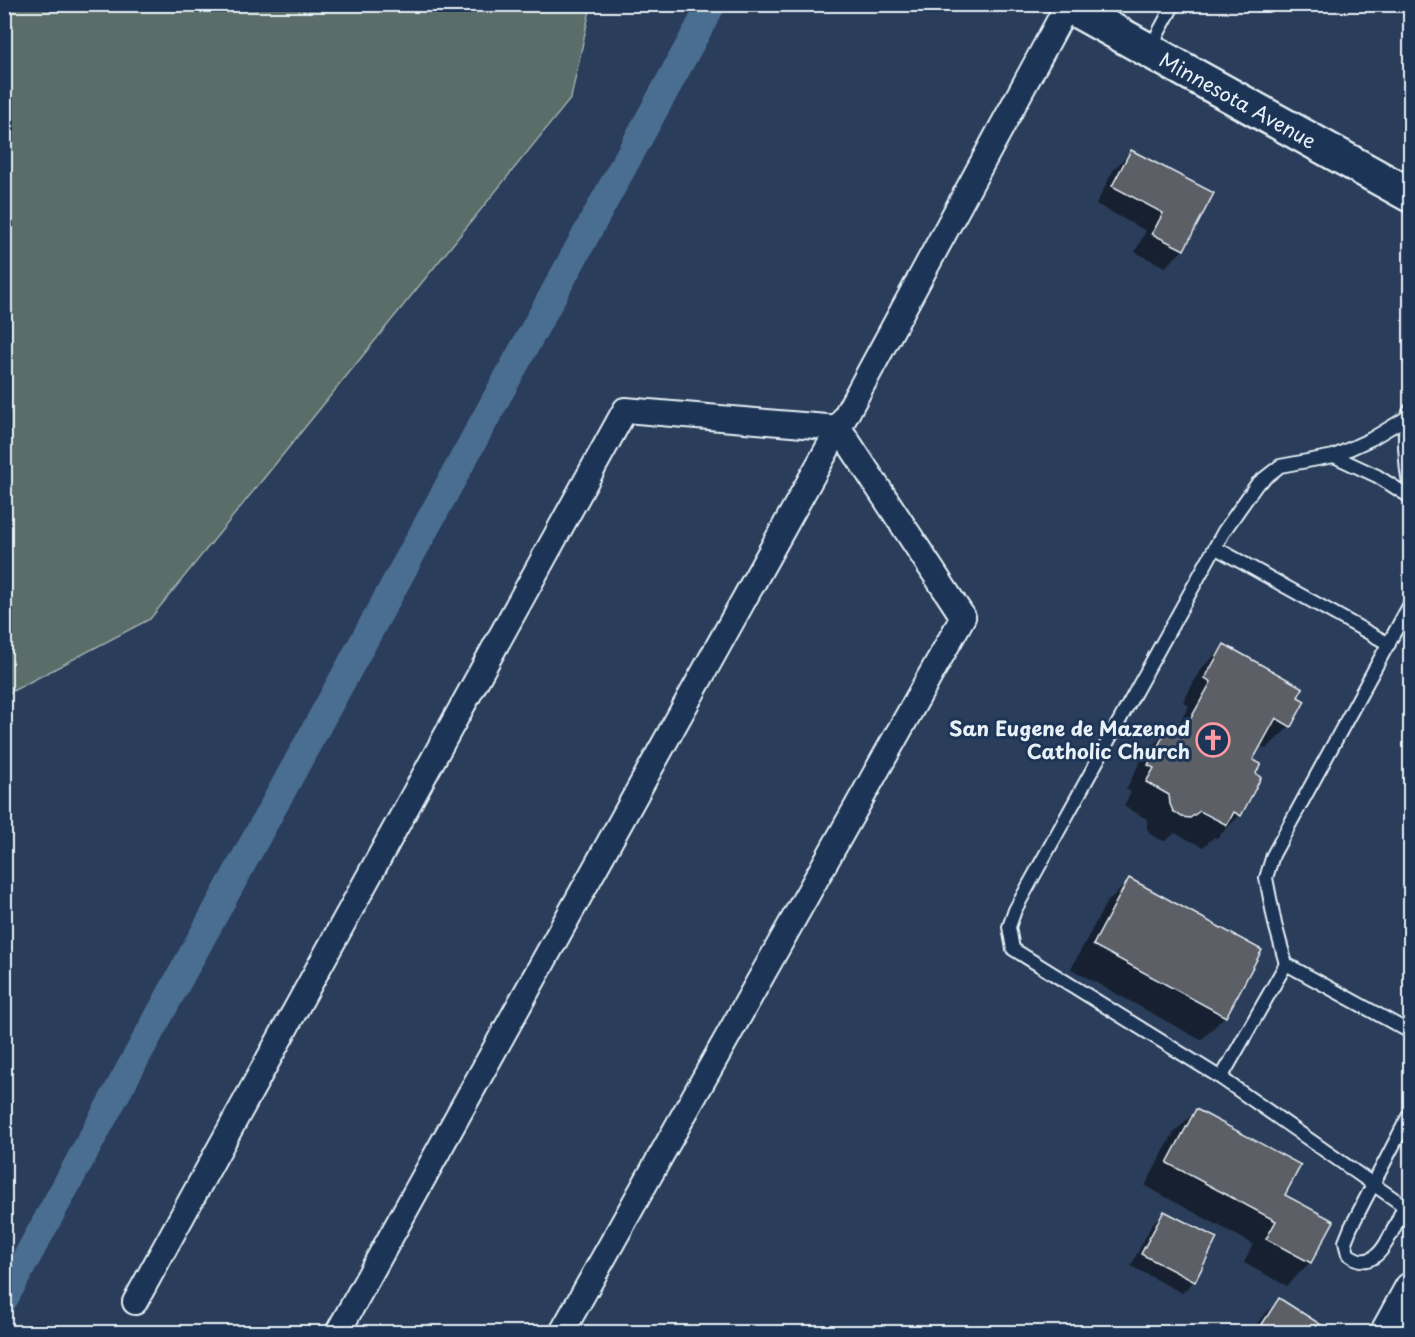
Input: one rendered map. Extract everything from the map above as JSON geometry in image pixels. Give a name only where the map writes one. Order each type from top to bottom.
[{"type":"main road","name":"Minnesota Avenue","points":[[1066,5],[1410,195]]},
{"type":"street","points":[[338,1332],[839,428],[1066,5]]},
{"type":"street","points":[[135,1302],[625,410],[839,428]]},
{"type":"street","points":[[562,1332],[963,617],[839,428]]},
{"type":"street","points":[[1386,1332],[1410,1288]]},
{"type":"lane","points":[[1148,51],[1174,4]]},
{"type":"lane","points":[[1408,414],[1371,439],[1334,456],[1280,466],[1257,484],[1224,531],[1015,910],[1009,927],[1013,949],[1221,1078],[1373,1184],[1407,1208],[1376,1257],[1366,1262],[1356,1260],[1348,1254],[1346,1242],[1351,1227],[1373,1184],[1410,1113]]},
{"type":"lane","points":[[1408,414],[1406,471],[1410,489]]},
{"type":"lane","points":[[1334,456],[1377,476],[1410,497]]},
{"type":"lane","points":[[1216,548],[1389,644]]},
{"type":"lane","points":[[1221,1078],[1286,964],[1266,878],[1273,855],[1410,604]]},
{"type":"lane","points":[[1286,964],[1410,1032]]},
{"type":"green space","points":[[16,5],[591,5],[571,98],[150,619],[5,695],[4,26]]},
{"type":"building","points":[[1131,150],[1214,193],[1184,250],[1152,234],[1163,213],[1112,186]]},
{"type":"building","name":"San Eugene de Mazenod Catholic Church","points":[[1224,644],[1303,688],[1298,697],[1305,701],[1291,727],[1276,718],[1253,760],[1261,764],[1256,773],[1261,778],[1241,816],[1234,812],[1227,825],[1200,811],[1190,818],[1182,817],[1173,811],[1169,795],[1146,782],[1154,768],[1148,765],[1168,727],[1174,730],[1178,723],[1186,727],[1211,682],[1205,678]]},
{"type":"building","points":[[1129,878],[1262,950],[1226,1017],[1093,945]]},
{"type":"building","points":[[1196,1109],[1301,1165],[1285,1195],[1334,1221],[1311,1263],[1266,1239],[1276,1221],[1167,1163]]},
{"type":"building","points":[[1164,1211],[1217,1238],[1195,1282],[1141,1254]]},
{"type":"building","points":[[1279,1298],[1323,1326],[1319,1332],[1257,1332]]},
{"type":"waterway","points":[[4,1299],[712,4]]},
{"type":"place","name":"San Eugene de Mazenod Catholic Church","points":[[1213,740]]}]
